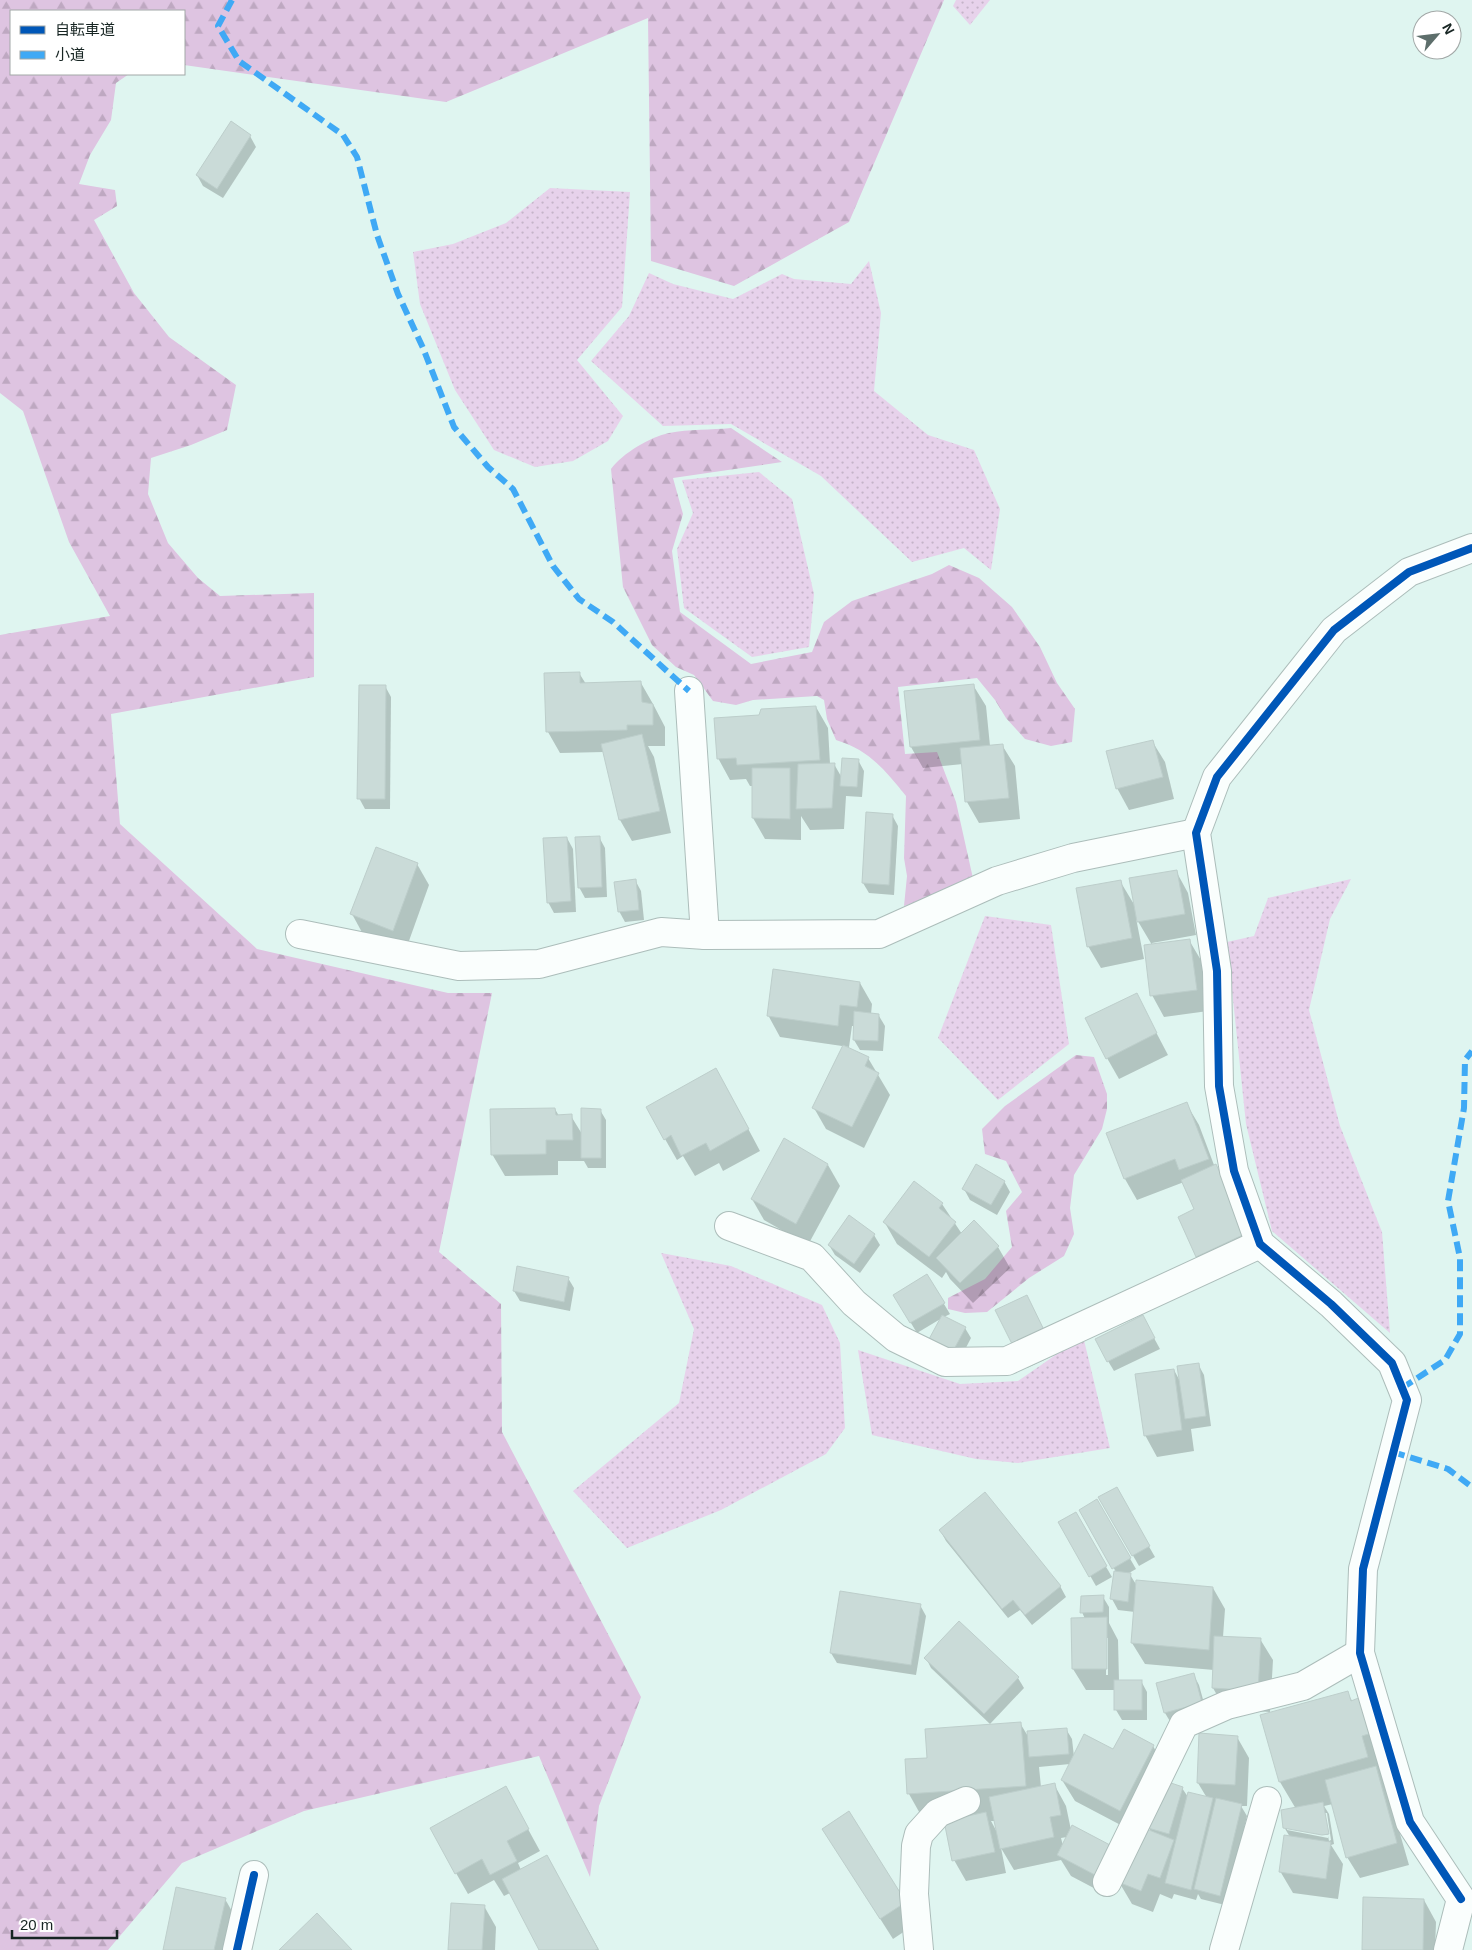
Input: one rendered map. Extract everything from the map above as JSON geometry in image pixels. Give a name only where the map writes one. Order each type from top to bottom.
[{"type":"street","points":[[1448,1950],[1461,1899],[1410,1822],[1360,1653],[1363,1569],[1407,1400],[1392,1363],[1331,1304],[1260,1244],[1234,1171],[1219,1086],[1217,971],[1196,834],[1217,777],[1334,630],[1409,572],[1472,548]]},
{"type":"street","points":[[689,691],[705,935]]},
{"type":"street","points":[[300,934],[459,966],[539,964],[661,932],[705,935],[879,934],[997,881],[1073,858],[1196,834]]},
{"type":"street","points":[[730,1226],[812,1256],[854,1303],[896,1338],[945,1362],[1007,1361],[1260,1244]]},
{"type":"street","points":[[1107,1882],[1184,1724],[1227,1705],[1303,1686],[1360,1653]]},
{"type":"street","points":[[919,1950],[914,1894],[916,1846],[919,1834],[938,1813],[966,1801]]},
{"type":"street","points":[[1224,1950],[1267,1801]]},
{"type":"street","points":[[237,1950],[254,1875]]},
{"type":"shaded area","points":[[956,0],[990,0],[970,25],[953,6]]},
{"type":"shaded area","points":[[550,188],[630,192],[622,307],[577,360],[623,416],[608,441],[573,461],[535,467],[494,450],[455,390],[420,304],[413,252],[453,244],[506,223]]},
{"type":"shaded area","points":[[869,261],[881,313],[874,391],[928,435],[974,450],[1000,509],[991,570],[964,548],[912,562],[821,476],[731,424],[663,426],[591,361],[629,316],[649,273],[673,284],[733,299],[782,274],[794,279],[851,284]]},
{"type":"shaded area","points":[[759,472],[792,499],[814,594],[809,647],[752,657],[684,608],[677,549],[693,513],[682,480]]},
{"type":"shaded area","points":[[1351,879],[1330,919],[1309,1010],[1340,1126],[1382,1232],[1390,1333],[1272,1231],[1246,1124],[1227,942],[1254,936],[1268,898]]},
{"type":"shaded area","points":[[985,916],[1051,925],[1069,1044],[998,1100],[938,1038]]},
{"type":"shaded area","points":[[661,1253],[731,1266],[822,1305],[840,1343],[845,1428],[826,1454],[721,1510],[627,1548],[573,1491],[679,1403],[694,1329]]},
{"type":"shaded area","points":[[1083,1336],[1110,1448],[1018,1463],[976,1459],[872,1435],[858,1350],[960,1384],[1018,1381]]},
{"type":"green space","points":[[0,0],[944,0],[849,222],[734,286],[651,261],[648,18],[446,102],[185,65],[185,10],[10,10],[10,75],[128,75],[116,83],[111,120],[90,155],[79,184],[115,190],[117,206],[94,220],[134,293],[169,337],[236,385],[227,430],[191,445],[151,458],[148,494],[168,543],[198,578],[220,596],[314,593],[314,677],[111,714],[120,824],[257,949],[448,993],[492,993],[439,1252],[501,1304],[502,1432],[641,1697],[599,1806],[590,1877],[539,1756],[304,1811],[182,1863],[108,1950],[0,1950],[0,635],[110,616],[69,542],[23,411],[0,393]]},
{"type":"green space","points":[[731,428],[782,462],[673,478],[683,514],[672,551],[680,612],[751,664],[812,652],[824,622],[852,601],[932,574],[949,565],[979,578],[1012,607],[1040,647],[1057,683],[1075,709],[1072,742],[1051,746],[1025,739],[1006,718],[995,700],[977,678],[898,687],[905,754],[937,752],[956,802],[974,883],[904,906],[907,876],[904,858],[906,796],[883,769],[867,755],[848,744],[836,740],[827,719],[824,700],[817,696],[753,700],[736,705],[713,701],[694,675],[676,667],[652,645],[623,587],[611,469],[622,457],[645,442],[662,435],[684,431]]},
{"type":"green space","points":[[1076,1055],[1094,1057],[1107,1094],[1107,1109],[1102,1129],[1074,1175],[1070,1208],[1074,1234],[1064,1256],[1029,1278],[987,1312],[965,1313],[948,1309],[948,1298],[985,1279],[1012,1247],[1006,1211],[1022,1192],[1006,1161],[985,1154],[982,1129],[1005,1106]]},
{"type":"building","points":[[231,121],[251,135],[217,189],[196,175]]},
{"type":"building","points":[[580,672],[580,683],[641,681],[642,702],[653,704],[653,725],[627,725],[627,730],[546,732],[544,673]]},
{"type":"building","points":[[974,684],[980,740],[910,747],[904,691]]},
{"type":"building","points":[[359,685],[386,685],[385,799],[357,799]]},
{"type":"building","points":[[816,706],[820,760],[737,765],[736,758],[717,759],[714,718],[759,715],[761,709]]},
{"type":"building","points":[[642,734],[660,811],[619,820],[601,744]]},
{"type":"building","points":[[1153,740],[1163,777],[1116,789],[1106,751]]},
{"type":"building","points":[[1003,744],[1009,798],[965,802],[960,748]]},
{"type":"building","points":[[842,758],[859,759],[857,787],[840,786]]},
{"type":"building","points":[[835,763],[832,808],[796,809],[798,764]]},
{"type":"building","points":[[752,768],[790,768],[790,819],[752,818]]},
{"type":"building","points":[[866,812],[893,814],[889,885],[862,883]]},
{"type":"building","points":[[600,836],[602,887],[578,888],[575,837]]},
{"type":"building","points":[[567,837],[571,901],[547,903],[543,838]]},
{"type":"building","points":[[376,847],[418,863],[393,931],[350,914]]},
{"type":"building","points":[[1177,870],[1185,914],[1137,922],[1129,878]]},
{"type":"building","points":[[636,879],[639,910],[618,912],[614,882]]},
{"type":"building","points":[[1121,880],[1132,938],[1087,947],[1076,888]]},
{"type":"building","points":[[1190,939],[1197,990],[1150,996],[1144,945]]},
{"type":"building","points":[[773,969],[860,982],[857,1007],[840,1005],[838,1026],[767,1016]]},
{"type":"building","points":[[1137,993],[1157,1033],[1106,1059],[1085,1018]]},
{"type":"building","points":[[854,1011],[879,1014],[878,1041],[853,1040]]},
{"type":"building","points":[[843,1045],[869,1057],[865,1066],[879,1073],[852,1127],[812,1108]]},
{"type":"building","points":[[716,1068],[749,1129],[710,1151],[706,1143],[681,1156],[671,1135],[664,1140],[646,1107]]},
{"type":"building","points":[[1187,1102],[1209,1159],[1179,1170],[1175,1159],[1124,1179],[1106,1133]]},
{"type":"building","points":[[555,1108],[556,1115],[572,1114],[573,1140],[546,1140],[546,1154],[491,1155],[490,1109]]},
{"type":"building","points":[[581,1108],[601,1109],[601,1158],[581,1158]]},
{"type":"building","points":[[784,1138],[828,1164],[796,1224],[751,1199]]},
{"type":"building","points":[[976,1164],[1005,1181],[991,1205],[962,1189]]},
{"type":"building","points":[[1216,1164],[1247,1233],[1196,1257],[1178,1217],[1194,1209],[1181,1180]]},
{"type":"building","points":[[914,1181],[943,1203],[939,1208],[956,1222],[929,1257],[883,1222]]},
{"type":"building","points":[[849,1215],[875,1234],[854,1264],[828,1245]]},
{"type":"building","points":[[974,1220],[999,1246],[960,1283],[936,1258]]},
{"type":"building","points":[[517,1266],[569,1277],[564,1302],[513,1291]]},
{"type":"building","points":[[927,1274],[945,1303],[910,1323],[893,1295]]},
{"type":"building","points":[[1027,1295],[1045,1332],[1014,1348],[995,1310]]},
{"type":"building","points":[[942,1315],[966,1327],[952,1353],[928,1341]]},
{"type":"building","points":[[1143,1315],[1155,1338],[1107,1362],[1095,1339]]},
{"type":"building","points":[[1199,1363],[1206,1416],[1185,1419],[1177,1366]]},
{"type":"building","points":[[1174,1369],[1182,1430],[1144,1436],[1135,1374]]},
{"type":"building","points":[[1117,1487],[1150,1546],[1132,1556],[1098,1497]]},
{"type":"building","points":[[985,1492],[1061,1586],[1025,1615],[1013,1600],[1002,1609],[939,1530]]},
{"type":"building","points":[[1097,1499],[1131,1558],[1112,1569],[1079,1510]]},
{"type":"building","points":[[1076,1512],[1107,1566],[1089,1577],[1058,1522]]},
{"type":"building","points":[[1114,1571],[1131,1573],[1128,1602],[1110,1599]]},
{"type":"building","points":[[1136,1580],[1213,1587],[1209,1650],[1131,1643]]},
{"type":"building","points":[[840,1591],[921,1604],[911,1665],[830,1653]]},
{"type":"building","points":[[1104,1595],[1103,1612],[1080,1613],[1081,1596]]},
{"type":"building","points":[[1107,1617],[1107,1669],[1072,1669],[1071,1618]]},
{"type":"building","points":[[959,1621],[1019,1677],[984,1714],[924,1658]]},
{"type":"building","points":[[1214,1636],[1261,1638],[1258,1691],[1212,1688]]},
{"type":"building","points":[[1194,1673],[1202,1703],[1164,1713],[1156,1683]]},
{"type":"building","points":[[1114,1680],[1142,1680],[1142,1710],[1114,1710]]},
{"type":"building","points":[[1348,1691],[1351,1701],[1361,1697],[1372,1733],[1362,1736],[1368,1757],[1279,1782],[1260,1715]]},
{"type":"building","points":[[1021,1722],[1026,1786],[907,1794],[905,1759],[927,1758],[925,1729]]},
{"type":"building","points":[[1067,1728],[1069,1754],[1029,1757],[1027,1731]]},
{"type":"building","points":[[1124,1729],[1154,1745],[1120,1811],[1061,1780],[1084,1734],[1113,1749]]},
{"type":"building","points":[[1199,1733],[1238,1736],[1235,1785],[1197,1783]]},
{"type":"building","points":[[1376,1766],[1397,1843],[1346,1858],[1325,1780]]},
{"type":"building","points":[[1162,1780],[1183,1787],[1169,1834],[1148,1828]]},
{"type":"building","points":[[1055,1783],[1061,1815],[1050,1817],[1054,1837],[1000,1849],[989,1797]]},
{"type":"building","points":[[506,1786],[529,1829],[507,1841],[517,1861],[490,1875],[482,1859],[455,1874],[430,1828]]},
{"type":"building","points":[[1188,1792],[1213,1798],[1191,1890],[1165,1883]]},
{"type":"building","points":[[1216,1798],[1242,1804],[1220,1896],[1194,1889]]},
{"type":"building","points":[[1323,1802],[1329,1834],[1322,1835],[1283,1828],[1281,1810]]},
{"type":"building","points":[[849,1811],[906,1902],[880,1919],[822,1829]]},
{"type":"building","points":[[986,1812],[995,1852],[952,1861],[944,1821]]},
{"type":"building","points":[[1072,1825],[1110,1845],[1095,1875],[1057,1855]]},
{"type":"building","points":[[1139,1826],[1174,1840],[1160,1878],[1148,1874],[1141,1891],[1118,1882]]},
{"type":"building","points":[[1284,1835],[1331,1842],[1326,1879],[1279,1872]]},
{"type":"building","points":[[547,1855],[598,1949],[539,1950],[502,1879]]},
{"type":"building","points":[[176,1887],[226,1898],[214,1950],[163,1950]]},
{"type":"building","points":[[1363,1897],[1424,1899],[1423,1950],[1362,1950]]},
{"type":"building","points":[[451,1903],[485,1905],[482,1950],[448,1950]]},
{"type":"building","points":[[317,1913],[352,1950],[279,1950]]},
{"type":"marked path","points":[[232,0],[218,26],[239,61],[343,135],[357,157],[377,235],[398,294],[423,348],[454,427],[488,467],[513,489],[553,566],[579,599],[613,622],[689,691]]},
{"type":"marked path","points":[[1402,1388],[1445,1360],[1460,1334],[1460,1258],[1448,1201],[1464,1108],[1465,1060],[1472,1051]]},
{"type":"marked path","points":[[1393,1452],[1448,1469],[1472,1487]]},
{"type":"cycle path","points":[[1461,1899],[1410,1822],[1360,1653],[1363,1569],[1407,1400],[1392,1363],[1331,1304],[1260,1244],[1234,1171],[1219,1086],[1217,971],[1196,833],[1217,777],[1334,630],[1409,572],[1472,548]]},
{"type":"cycle path","points":[[237,1950],[254,1875]]}]
